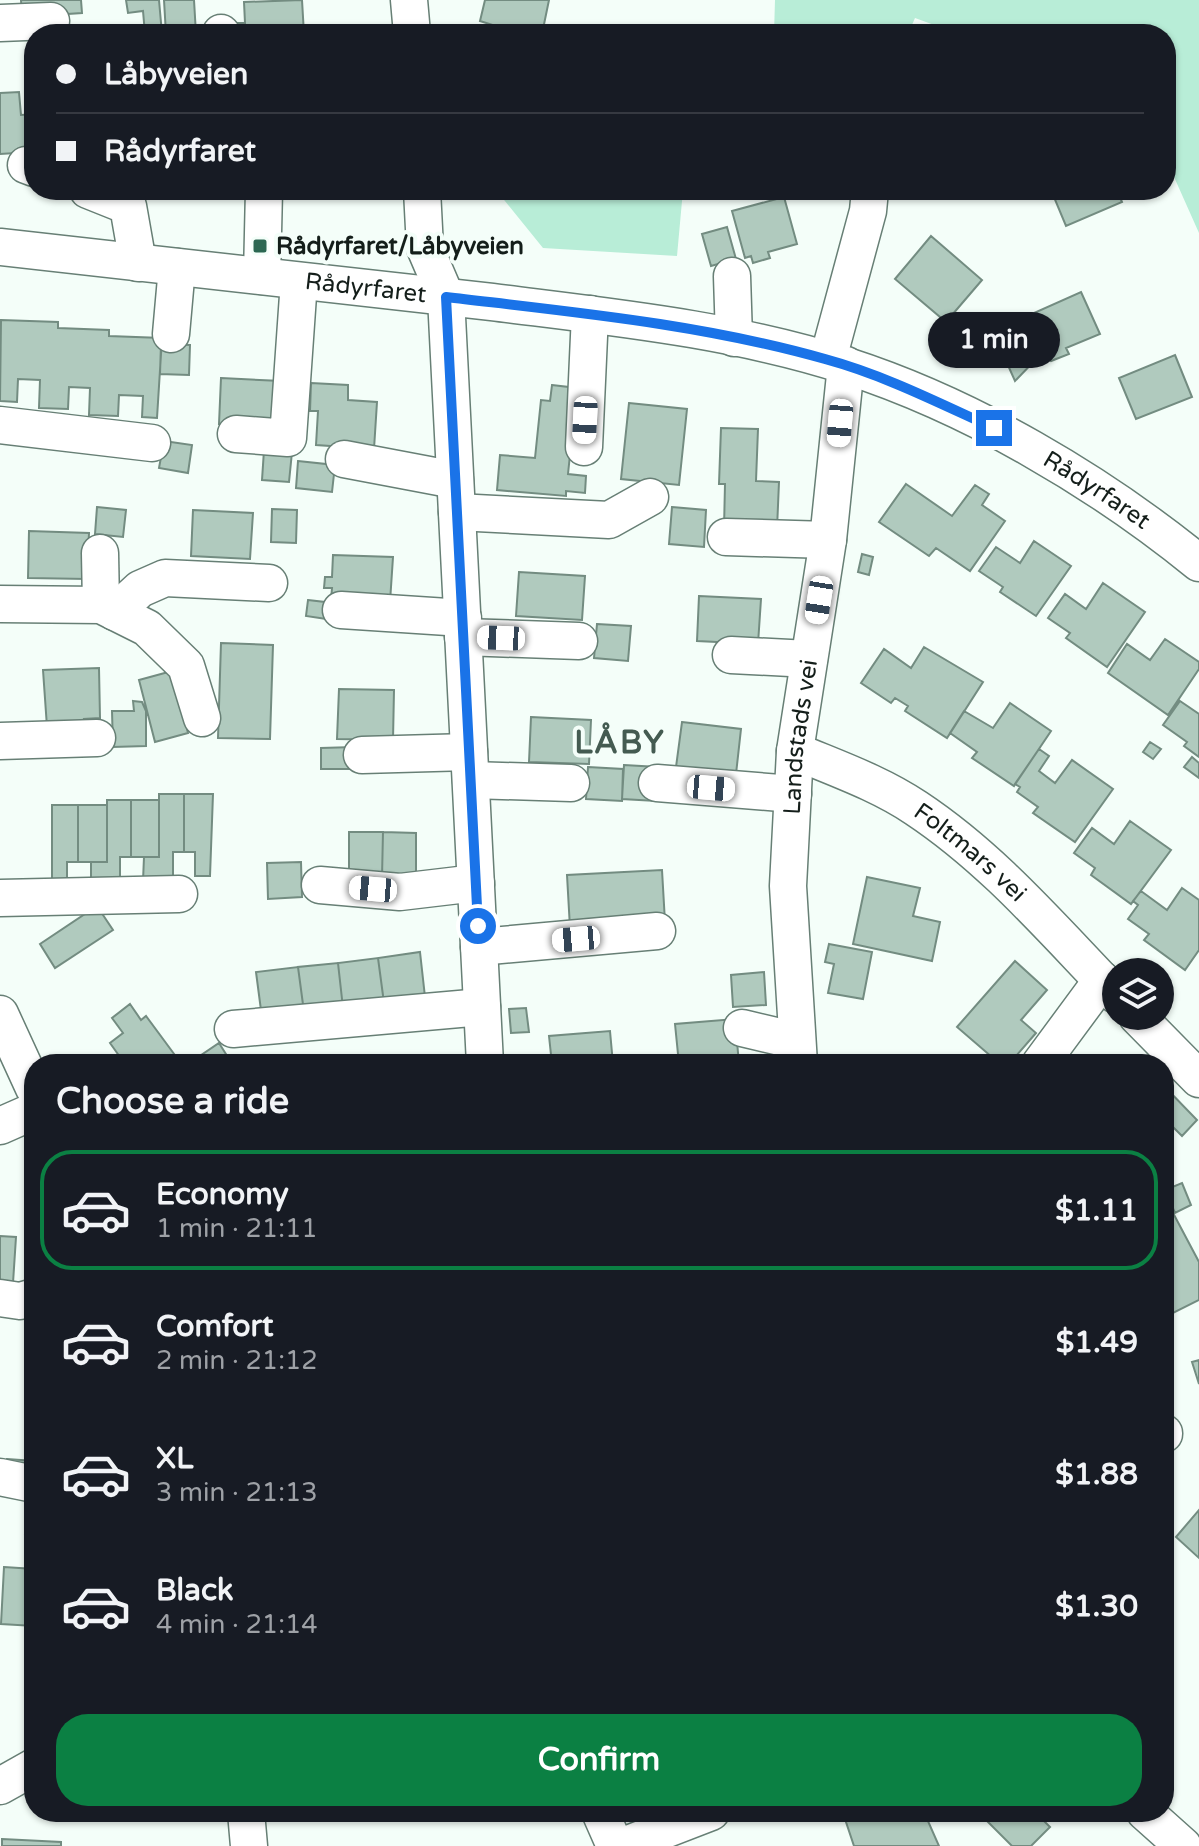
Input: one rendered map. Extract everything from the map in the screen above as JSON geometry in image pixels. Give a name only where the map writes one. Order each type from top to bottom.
[{"type":"street","points":[[409,0],[411,24]]},
{"type":"street","points":[[0,23],[51,21]]},
{"type":"street","points":[[113,200],[128,206],[138,263]]},
{"type":"street","points":[[262,276],[264,200]]},
{"type":"street","points":[[423,200],[425,248],[446,297],[484,1054]]},
{"type":"street","name":"Landstads vei","points":[[798,1053],[788,886],[795,751],[828,540],[837,362],[876,200]]},
{"type":"street","name":"Rådyrfaret","points":[[0,247],[590,314],[734,338],[837,362],[924,395],[994,428],[1133,514],[1199,563]]},
{"type":"street","points":[[171,334],[177,267]]},
{"type":"street","points":[[732,276],[734,338]]},
{"type":"street","points":[[236,434],[288,438],[299,281]]},
{"type":"street","points":[[584,447],[590,314]]},
{"type":"street","points":[[0,425],[152,443]]},
{"type":"street","points":[[344,459],[456,496],[609,520],[650,497]]},
{"type":"street","points":[[726,537],[828,540]]},
{"type":"street","points":[[100,553],[108,608]]},
{"type":"street","points":[[108,608],[165,578],[269,583]]},
{"type":"street","points":[[0,604],[108,608],[147,628],[186,666],[202,718]]},
{"type":"street","points":[[341,610],[579,641]]},
{"type":"street","points":[[731,655],[809,659]]},
{"type":"street","points":[[0,741],[97,738]]},
{"type":"street","name":"Foltmars vei","points":[[795,751],[884,790],[916,808],[977,854],[1038,911],[1102,980]]},
{"type":"street","points":[[362,755],[470,766],[571,783]]},
{"type":"street","points":[[657,783],[793,794]]},
{"type":"street","points":[[320,885],[400,892],[476,883]]},
{"type":"street","points":[[0,898],[179,894]]},
{"type":"street","points":[[479,947],[657,931]]},
{"type":"street","points":[[1049,1054],[1102,995]]},
{"type":"street","points":[[233,1029],[482,1007]]},
{"type":"street","points":[[0,1014],[24,1066]]},
{"type":"street","points":[[742,1028],[798,1053]]},
{"type":"street","points":[[1151,1030],[1199,1079]]},
{"type":"street","points":[[0,1126],[24,1115]]},
{"type":"street","points":[[0,1298],[24,1300]]},
{"type":"street","points":[[0,1321],[24,1325]]},
{"type":"street","points":[[0,1477],[24,1482]]},
{"type":"street","points":[[0,1786],[24,1773]]},
{"type":"street","points":[[247,1822],[249,1846]]},
{"type":"street","points":[[604,1822],[615,1846]]},
{"type":"street","points":[[623,1846],[685,1822]]},
{"type":"street","points":[[1156,1822],[1183,1846]]},
{"type":"green space","points":[[775,0],[1199,0],[1199,233],[1176,181],[1176,24],[932,24],[915,18],[912,24],[774,24]]},
{"type":"green space","points":[[504,200],[682,200],[677,256],[543,248]]},
{"type":"building","points":[[21,0],[81,0],[82,13],[22,17]]},
{"type":"building","points":[[126,0],[159,0],[161,24],[144,24],[143,11],[128,13]]},
{"type":"building","points":[[164,0],[194,0],[195,24],[165,24]]},
{"type":"building","points":[[302,0],[303,24],[238,24],[245,23],[244,2]]},
{"type":"building","points":[[485,0],[549,0],[544,24],[490,24],[480,21]]},
{"type":"building","points":[[19,92],[21,115],[24,115],[24,152],[0,154],[0,93]]},
{"type":"building","points":[[773,200],[785,200],[797,244],[768,252],[770,258],[753,263],[751,256],[745,258],[732,211]]},
{"type":"building","points":[[1055,200],[1121,200],[1122,202],[1066,226]]},
{"type":"building","points":[[727,227],[736,259],[711,266],[702,234]]},
{"type":"building","points":[[931,236],[982,280],[946,322],[895,279]]},
{"type":"building","points":[[1081,292],[1100,334],[1066,348],[1069,354],[1051,361],[1041,354],[1015,381],[1002,352],[1028,324],[1025,317]]},
{"type":"building","points":[[1,320],[58,322],[58,328],[109,330],[109,336],[162,338],[157,418],[142,417],[143,396],[119,395],[118,416],[89,415],[90,388],[69,387],[68,409],[39,408],[40,380],[18,379],[17,402],[0,401]]},
{"type":"building","points":[[161,344],[190,345],[189,375],[160,374]]},
{"type":"building","points":[[1175,355],[1192,397],[1136,419],[1119,378]]},
{"type":"building","points":[[221,378],[281,381],[278,427],[219,424]]},
{"type":"building","points":[[311,383],[348,385],[348,400],[377,402],[374,449],[316,445],[318,411],[310,411]]},
{"type":"building","points":[[552,385],[577,388],[568,474],[586,476],[585,493],[566,491],[566,496],[497,490],[500,455],[535,458],[541,400],[550,401]]},
{"type":"building","points":[[629,403],[687,409],[679,485],[621,479]]},
{"type":"building","points":[[721,428],[758,429],[756,481],[779,482],[777,529],[724,528],[725,484],[719,484]]},
{"type":"building","points":[[164,441],[192,445],[188,473],[159,468]]},
{"type":"building","points":[[264,450],[292,452],[289,482],[262,480]]},
{"type":"building","points":[[298,461],[335,465],[332,492],[296,488]]},
{"type":"building","points":[[906,484],[952,516],[975,485],[989,494],[982,505],[1005,521],[970,571],[936,548],[929,556],[879,522]]},
{"type":"building","points":[[97,507],[126,510],[123,537],[95,534]]},
{"type":"building","points":[[672,507],[706,510],[704,547],[669,544]]},
{"type":"building","points":[[272,509],[297,510],[296,543],[271,542]]},
{"type":"building","points":[[193,510],[253,513],[250,559],[191,556]]},
{"type":"building","points":[[29,531],[89,533],[87,579],[28,578]]},
{"type":"building","points":[[1034,541],[1071,566],[1036,616],[1000,592],[1003,587],[979,571],[996,547],[1020,563]]},
{"type":"building","points":[[862,554],[873,557],[869,575],[858,572]]},
{"type":"building","points":[[333,555],[393,557],[390,602],[331,600],[332,588],[324,588],[325,577],[332,577]]},
{"type":"building","points":[[519,572],[585,576],[582,620],[516,616]]},
{"type":"building","points":[[1103,583],[1145,612],[1107,667],[1066,638],[1070,633],[1048,618],[1065,594],[1086,609]]},
{"type":"building","points":[[699,596],[761,599],[758,644],[697,641]]},
{"type":"building","points":[[308,600],[342,604],[340,621],[306,616]]},
{"type":"building","points":[[597,624],[631,626],[628,661],[594,658]]},
{"type":"building","points":[[1165,639],[1199,662],[1199,669],[1168,715],[1108,673],[1127,644],[1150,660]]},
{"type":"building","points":[[221,643],[273,645],[270,739],[218,738]]},
{"type":"building","points":[[924,647],[983,682],[947,738],[905,711],[908,706],[895,698],[891,703],[861,683],[884,649],[911,668]]},
{"type":"building","points":[[99,668],[100,718],[84,719],[85,726],[47,727],[43,670]]},
{"type":"building","points":[[172,671],[188,733],[155,742],[139,680]]},
{"type":"building","points":[[339,689],[394,690],[393,740],[337,739]]},
{"type":"building","points":[[133,701],[142,702],[146,711],[146,746],[113,747],[112,711],[134,711]]},
{"type":"building","points":[[1180,701],[1199,714],[1199,757],[1184,746],[1187,742],[1163,725]]},
{"type":"building","points":[[1010,703],[1051,731],[1014,786],[972,758],[977,752],[950,733],[964,711],[993,728]]},
{"type":"building","points":[[531,717],[591,720],[589,764],[529,762]]},
{"type":"building","points":[[682,722],[741,729],[736,774],[676,767]]},
{"type":"building","points":[[1150,742],[1161,749],[1153,759],[1143,752]]},
{"type":"building","points":[[354,747],[354,769],[321,769],[321,748]]},
{"type":"building","points":[[1039,749],[1049,756],[1039,771],[1055,783],[1072,760],[1113,789],[1075,842],[1033,813],[1038,807],[1017,792],[1020,787],[1015,784]]},
{"type":"building","points":[[1192,757],[1199,763],[1199,778],[1184,767]]},
{"type":"building","points":[[624,765],[658,767],[656,801],[622,799]]},
{"type":"building","points":[[588,767],[623,769],[622,801],[586,799]]},
{"type":"building","points":[[159,794],[184,794],[184,852],[173,852],[173,881],[143,881],[144,857],[159,857]]},
{"type":"building","points":[[184,794],[213,794],[210,876],[195,876],[195,852],[184,852]]},
{"type":"building","points":[[107,800],[131,800],[131,857],[120,857],[120,885],[91,886],[91,862],[107,862]]},
{"type":"building","points":[[131,800],[159,800],[159,857],[131,857]]},
{"type":"building","points":[[52,805],[78,805],[78,862],[67,862],[67,885],[52,885]]},
{"type":"building","points":[[78,805],[107,805],[107,862],[78,862]]},
{"type":"building","points":[[1130,821],[1171,850],[1131,904],[1091,875],[1095,868],[1074,853],[1092,828],[1114,844]]},
{"type":"building","points":[[349,832],[383,832],[382,877],[349,877]]},
{"type":"building","points":[[383,832],[416,833],[416,878],[382,877]]},
{"type":"building","points":[[301,862],[302,897],[268,899],[267,863]]},
{"type":"building","points":[[662,870],[665,922],[570,928],[567,875]]},
{"type":"building","points":[[867,877],[920,888],[913,916],[940,922],[932,961],[853,944]]},
{"type":"building","points":[[1182,888],[1199,900],[1199,950],[1185,970],[1174,962],[1174,958],[1169,958],[1144,940],[1149,934],[1128,919],[1138,905],[1133,901],[1141,891],[1167,910]]},
{"type":"building","points":[[97,906],[113,930],[55,968],[40,944]]},
{"type":"building","points":[[829,944],[872,952],[863,999],[828,993],[834,964],[825,962]]},
{"type":"building","points":[[420,952],[425,997],[384,1003],[378,958]]},
{"type":"building","points":[[378,958],[384,1003],[343,1008],[338,963]]},
{"type":"building","points":[[1015,961],[1047,990],[1021,1020],[1036,1033],[1018,1054],[988,1054],[957,1027]]},
{"type":"building","points":[[338,963],[343,1008],[304,1012],[298,967]]},
{"type":"building","points":[[298,967],[304,1012],[262,1018],[256,972]]},
{"type":"building","points":[[764,972],[766,1005],[733,1007],[731,975]]},
{"type":"building","points":[[130,1004],[141,1020],[146,1016],[174,1054],[118,1054],[110,1043],[123,1033],[112,1018]]},
{"type":"building","points":[[526,1008],[529,1032],[511,1033],[509,1009]]},
{"type":"building","points":[[735,1019],[738,1054],[678,1054],[675,1024]]},
{"type":"building","points":[[610,1031],[612,1054],[551,1054],[549,1036]]},
{"type":"building","points":[[219,1043],[226,1054],[203,1054]]},
{"type":"building","points":[[1174,1096],[1197,1120],[1182,1136],[1174,1128]]},
{"type":"building","points":[[1182,1183],[1191,1205],[1175,1213],[1174,1211],[1174,1186]]},
{"type":"building","points":[[1174,1215],[1199,1262],[1199,1300],[1174,1312]]},
{"type":"building","points":[[0,1236],[16,1237],[13,1283],[0,1283]]},
{"type":"building","points":[[1199,1360],[1199,1384],[1192,1362]]},
{"type":"building","points":[[7,1459],[24,1460],[24,1474],[6,1473]]},
{"type":"building","points":[[1199,1510],[1199,1558],[1176,1537]]},
{"type":"building","points":[[4,1567],[24,1568],[24,1625],[1,1624]]},
{"type":"building","points":[[846,1822],[928,1822],[939,1846],[854,1846]]},
{"type":"building","points":[[988,1822],[1045,1822],[1050,1827],[1031,1846],[1012,1846]]},
{"type":"building","points":[[2,1839],[61,1842],[61,1846],[2,1846]]},
{"type":"place","name":"Rådyrfaret/Låbyveien","points":[[260,246]]},
{"type":"district","name":"LÅBY","points":[[620,743]]},
{"type":"route","points":[[478,926],[446,297],[721,334],[828,359],[924,395],[994,428]]}]
